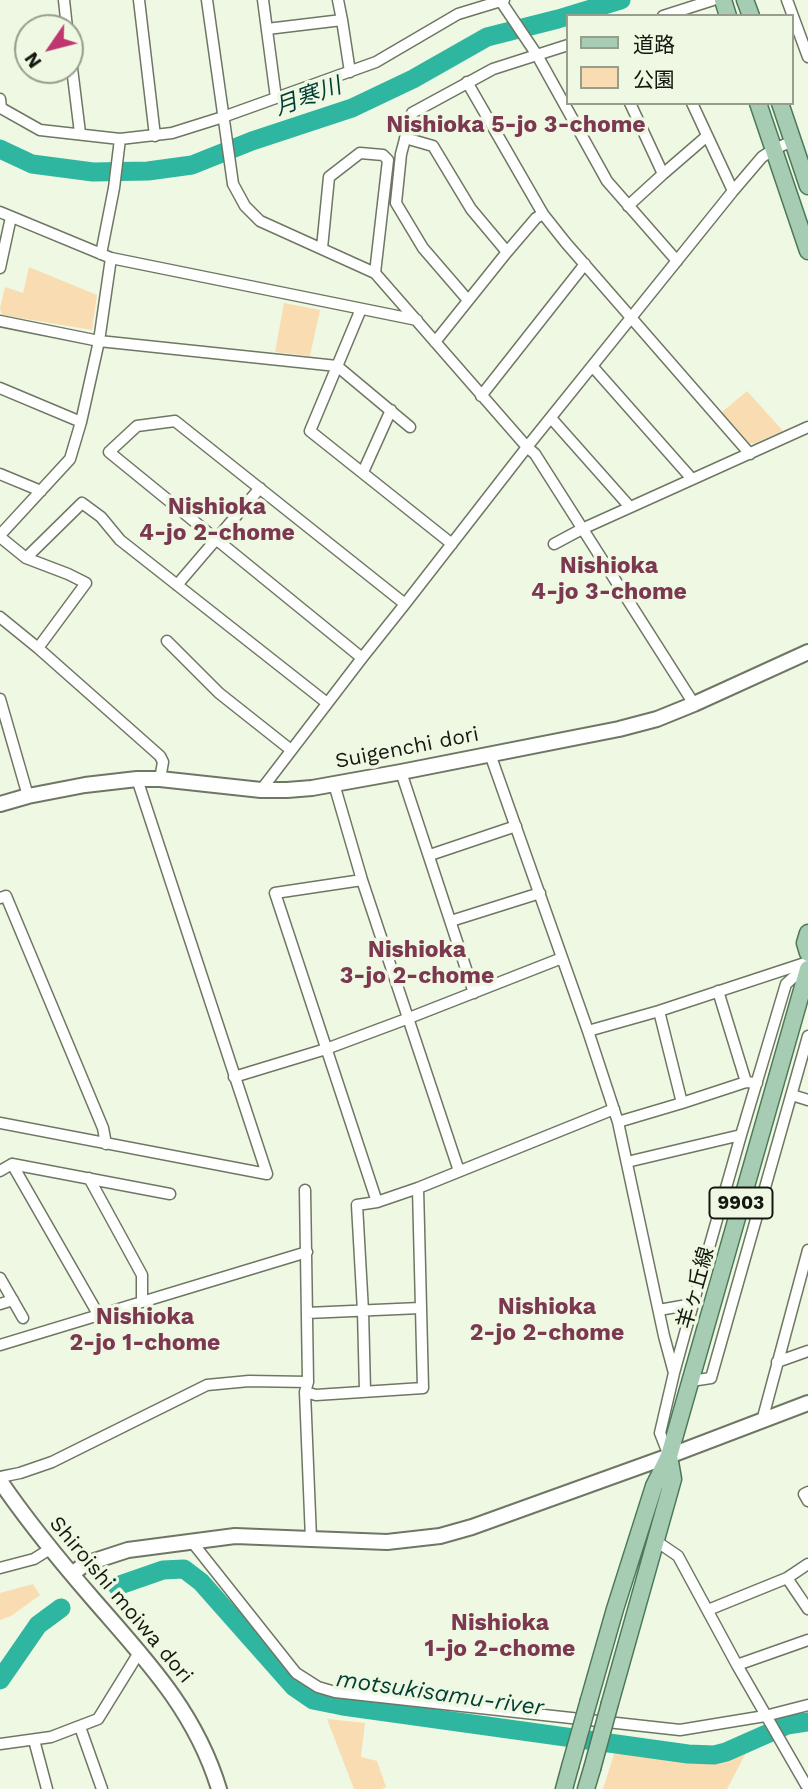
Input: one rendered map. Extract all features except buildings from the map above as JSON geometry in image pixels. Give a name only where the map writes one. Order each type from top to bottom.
[{"type":"main road","points":[[759,105],[808,251]]},
{"type":"main road","points":[[781,105],[808,186]]},
{"type":"main road","points":[[808,933],[805,943],[808,953]]},
{"type":"main road","name":"羊ヶ丘線","points":[[564,1789],[615,1609],[654,1486],[669,1456],[808,969]]},
{"type":"main road","name":"羊ヶ丘線","points":[[586,1789],[673,1479],[669,1456]]},
{"type":"street","points":[[139,0],[155,136]]},
{"type":"street","points":[[206,0],[230,169],[233,184],[246,206],[260,220],[375,272],[481,396],[536,454],[694,704]]},
{"type":"street","points":[[263,0],[276,98]]},
{"type":"street","points":[[338,0],[350,72]]},
{"type":"street","points":[[0,99],[1,108],[40,130],[120,139],[172,133],[223,122],[276,98],[376,62],[458,14],[502,0],[535,51],[607,181],[677,261]]},
{"type":"street","points":[[669,14],[713,0]]},
{"type":"street","points":[[794,16],[804,38],[808,57]]},
{"type":"street","points":[[267,29],[342,20]]},
{"type":"street","points":[[467,299],[423,248],[396,203],[401,154],[412,113],[493,69],[535,51],[566,45]]},
{"type":"street","points":[[467,82],[543,214],[750,454]]},
{"type":"street","points":[[74,84],[80,133]]},
{"type":"street","points":[[631,105],[663,174]]},
{"type":"street","points":[[693,105],[733,191]]},
{"type":"street","points":[[628,206],[707,136]]},
{"type":"street","points":[[405,138],[433,146],[471,209],[507,252]]},
{"type":"street","points":[[38,648],[86,583],[26,558],[0,536],[70,459],[99,341],[120,139]]},
{"type":"street","points":[[261,790],[527,447],[733,191],[762,157],[793,141]]},
{"type":"street","points":[[322,248],[330,177],[360,153],[383,155],[388,160],[375,272]]},
{"type":"street","points":[[0,212],[106,256],[417,321]]},
{"type":"street","points":[[435,342],[467,299],[536,218],[543,214]]},
{"type":"street","points":[[0,268],[11,217]]},
{"type":"street","points":[[481,396],[585,264]]},
{"type":"street","points":[[361,309],[310,431],[452,544]]},
{"type":"street","points":[[0,321],[99,341],[337,366],[410,427]]},
{"type":"street","points":[[593,367],[692,479]]},
{"type":"street","points":[[0,388],[81,422]]},
{"type":"street","points":[[363,472],[391,410]]},
{"type":"street","points":[[551,418],[630,507]]},
{"type":"street","points":[[362,658],[109,452],[137,426],[175,421],[405,604]]},
{"type":"street","points":[[554,544],[582,528],[808,427]]},
{"type":"street","points":[[0,474],[41,491]]},
{"type":"street","points":[[177,585],[260,488]]},
{"type":"street","points":[[26,558],[82,503],[101,517],[120,540],[327,703]]},
{"type":"street","points":[[0,617],[160,755],[163,762],[160,779]]},
{"type":"street","points":[[167,641],[219,693],[291,750]]},
{"type":"street","name":"Suigenchi dori","points":[[0,804],[85,785],[137,779],[287,790],[401,772],[657,719],[808,652]]},
{"type":"street","points":[[0,699],[28,796]]},
{"type":"street","points":[[490,754],[618,1122],[674,1373]]},
{"type":"street","points":[[401,772],[474,993]]},
{"type":"street","points":[[0,1123],[267,1174],[137,779]]},
{"type":"street","points":[[334,784],[362,880],[459,1171]]},
{"type":"street","points":[[430,856],[516,826]]},
{"type":"street","points":[[362,880],[275,893],[377,1202]]},
{"type":"street","points":[[450,921],[540,893]]},
{"type":"street","points":[[0,898],[6,896],[103,1128],[106,1144]]},
{"type":"street","points":[[234,1077],[326,1049],[562,958]]},
{"type":"street","points":[[588,1031],[808,963]]},
{"type":"street","points":[[669,1456],[660,1433],[674,1373],[741,1135],[751,1082],[786,984],[808,963]]},
{"type":"street","points":[[718,991],[751,1082]]},
{"type":"street","points":[[659,1011],[682,1103]]},
{"type":"street","points":[[691,1381],[711,1378],[808,1036]]},
{"type":"street","points":[[618,1122],[751,1082]]},
{"type":"street","points":[[792,1095],[808,1100]]},
{"type":"street","points":[[365,1391],[357,1205],[377,1202],[418,1188],[614,1109]]},
{"type":"street","points":[[627,1162],[741,1135]]},
{"type":"street","points":[[0,1171],[12,1164],[170,1194]]},
{"type":"street","points":[[12,1164],[98,1314]]},
{"type":"street","points":[[89,1178],[142,1275],[142,1301]]},
{"type":"street","points":[[0,1479],[52,1462],[207,1385],[249,1381],[306,1387],[316,1395],[423,1388],[418,1188]]},
{"type":"street","points":[[305,1190],[306,1387],[311,1539]]},
{"type":"street","points":[[762,1421],[777,1362],[803,1282],[808,1250]]},
{"type":"street","points":[[0,1345],[307,1252]]},
{"type":"street","points":[[0,1278],[23,1318]]},
{"type":"street","points":[[0,1304],[13,1300]]},
{"type":"street","points":[[659,1310],[693,1304]]},
{"type":"street","points":[[307,1313],[421,1308]]},
{"type":"street","points":[[777,1362],[808,1351]]},
{"type":"street","points":[[72,1574],[85,1564],[128,1550],[235,1536],[387,1542],[472,1528],[762,1421],[806,1409]]},
{"type":"street","name":"Shiroishi moiwa dori","points":[[0,1479],[50,1549],[164,1681],[201,1746],[219,1789]]},
{"type":"street","points":[[808,1492],[804,1494],[808,1502]]},
{"type":"street","points":[[656,1541],[678,1556],[805,1786]]},
{"type":"street","points":[[192,1542],[296,1673],[318,1687],[335,1692],[680,1730],[767,1718],[808,1705]]},
{"type":"street","points":[[0,1568],[34,1559],[50,1549]]},
{"type":"street","points":[[708,1610],[787,1578],[808,1564]]},
{"type":"street","points":[[787,1578],[808,1609]]},
{"type":"street","points":[[737,1665],[808,1640]]},
{"type":"street","points":[[0,1744],[51,1737],[98,1719],[140,1651]]},
{"type":"street","points":[[80,1727],[102,1789]]},
{"type":"street","points":[[34,1740],[47,1789]]},
{"type":"green space","points":[[29,267],[97,295],[92,330],[2,315],[0,308],[5,287],[23,293]]},
{"type":"green space","points":[[284,303],[320,310],[310,356],[275,352]]},
{"type":"green space","points":[[747,391],[783,431],[754,444],[749,443],[722,412]]},
{"type":"green space","points":[[33,1584],[40,1595],[11,1616],[0,1620],[0,1593]]},
{"type":"green space","points":[[327,1719],[365,1723],[361,1757],[377,1761],[386,1787],[354,1789]]},
{"type":"green space","points":[[615,1751],[703,1764],[746,1753],[727,1789],[603,1789]]},
{"type":"waterway","name":"月寒川","points":[[575,14],[621,0]]},
{"type":"waterway","name":"月寒川","points":[[0,149],[32,164],[93,172],[148,171],[192,165],[252,141],[352,108],[413,79],[487,37],[566,17]]},
{"type":"waterway","name":"motsukisamu-river","points":[[117,1586],[163,1570],[184,1569],[201,1582],[294,1687],[313,1700],[343,1706],[688,1754],[714,1755],[787,1725],[808,1722]]},
{"type":"waterway","points":[[0,1680],[38,1625],[61,1608]]},
{"type":"district","name":"Nishioka 5-jo 3-chome","points":[[516,125]]},
{"type":"district","name":"Nishioka 4-jo 2-chome","points":[[217,520]]},
{"type":"district","name":"Nishioka 4-jo 3-chome","points":[[609,579]]},
{"type":"district","name":"Nishioka 3-jo 2-chome","points":[[417,963]]},
{"type":"district","name":"Nishioka 2-jo 2-chome","points":[[547,1320]]},
{"type":"district","name":"Nishioka 2-jo 1-chome","points":[[145,1330]]},
{"type":"district","name":"Nishioka 1-jo 2-chome","points":[[500,1636]]}]
